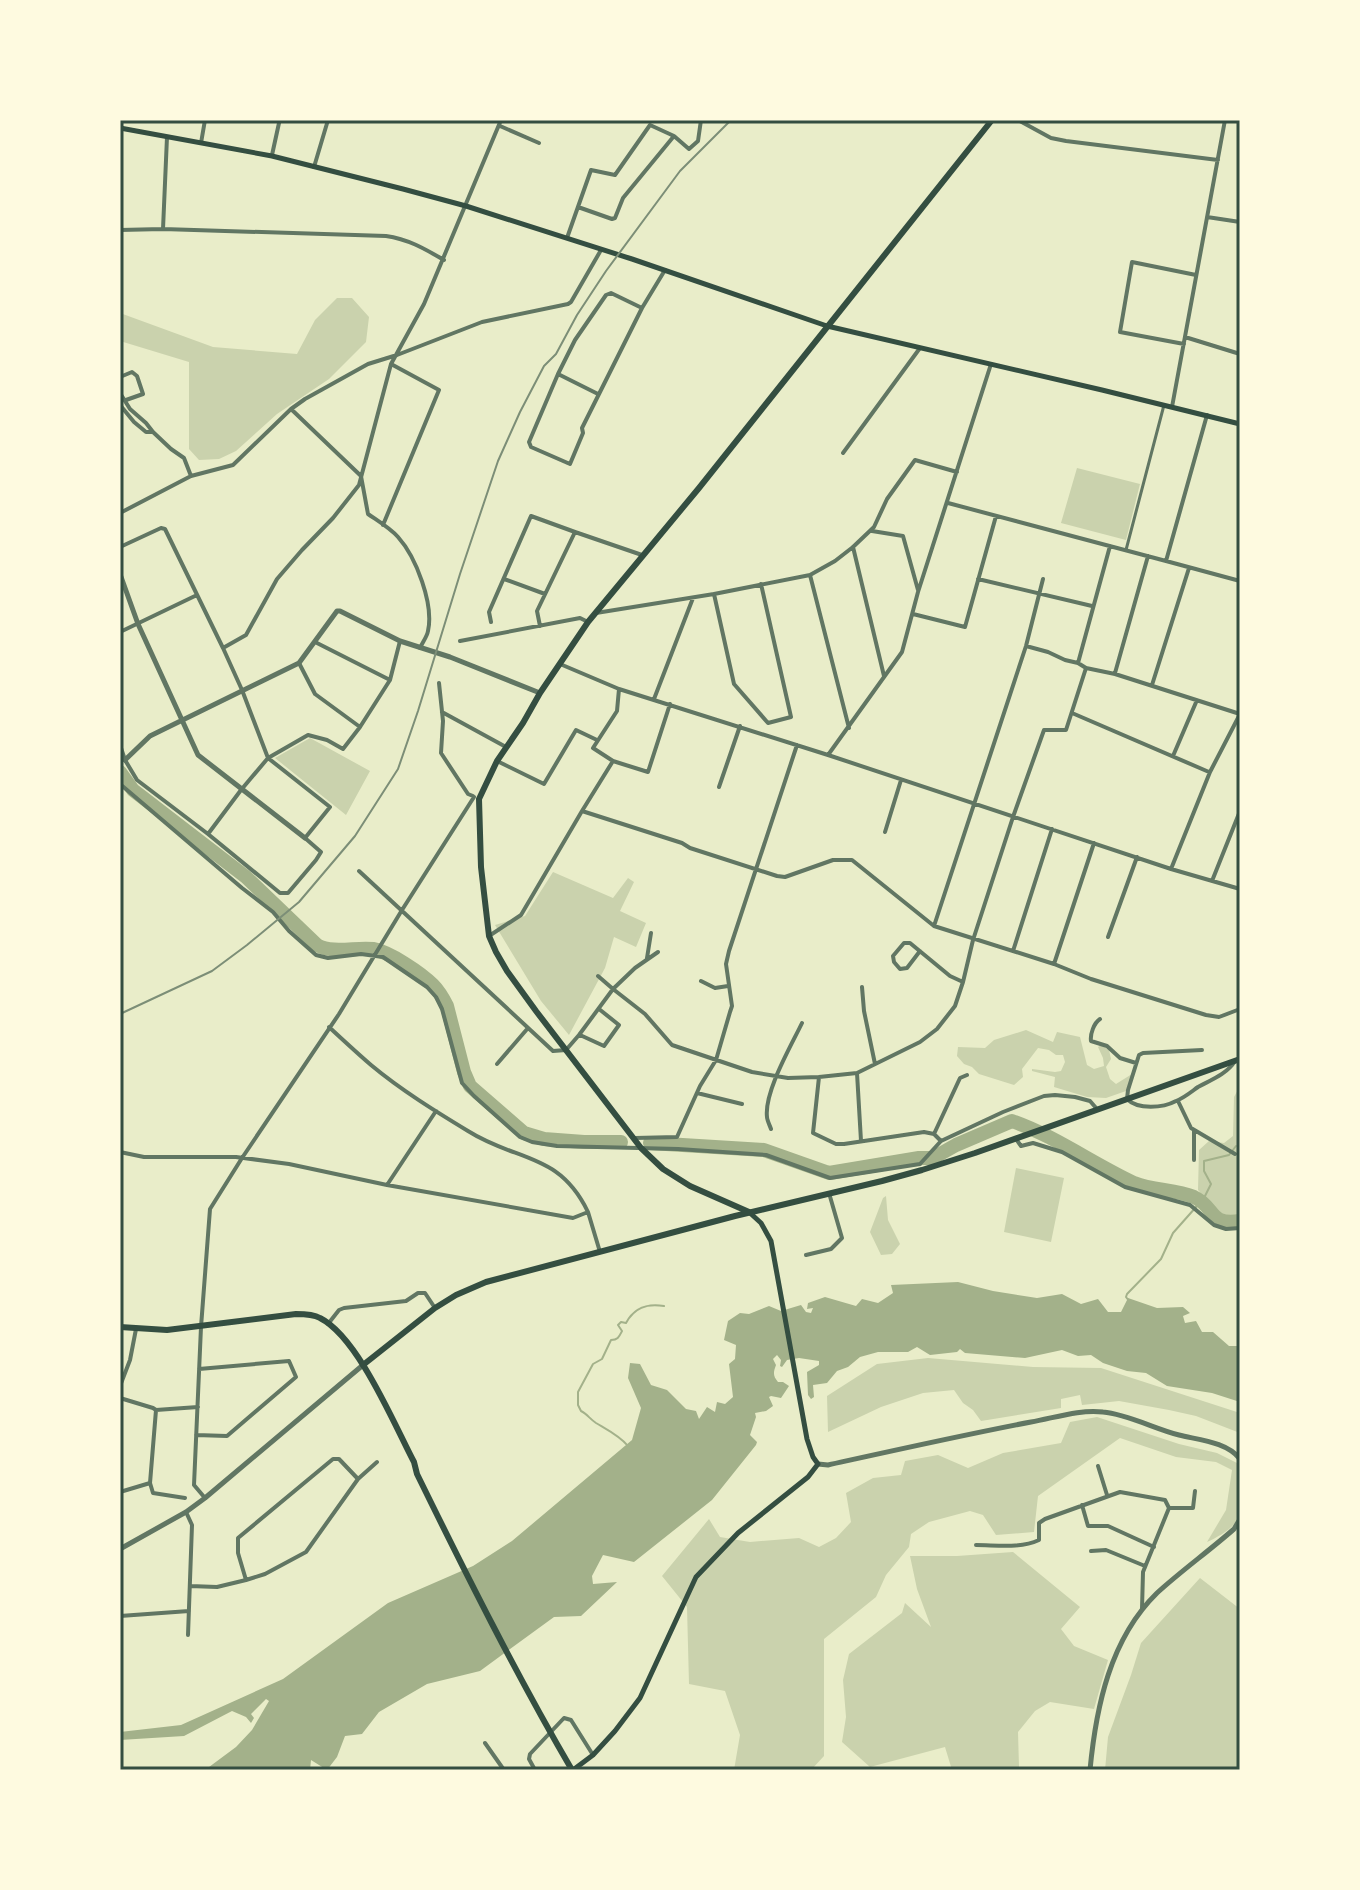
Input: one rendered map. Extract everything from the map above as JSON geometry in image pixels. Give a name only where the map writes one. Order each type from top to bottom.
[{"type":"main road","points":[[120,1327],[167,1330],[303,1314],[321,1318],[343,1336],[363,1365],[531,1698],[573,1770],[593,1755],[622,1724],[640,1698],[696,1577],[738,1533],[808,1477],[818,1464],[807,1439],[771,1241],[761,1223],[749,1212],[690,1186],[663,1169],[641,1148],[507,971],[489,936],[477,798],[497,761],[588,622],[699,488],[992,120]]},
{"type":"main road","points":[[120,128],[272,156],[466,206],[827,326],[1240,424]]},
{"type":"main road","points":[[363,1365],[435,1308],[486,1282],[749,1212],[882,1181],[921,1165],[1018,1138],[1237,1060]]},
{"type":"street","points":[[201,143],[205,120]]},
{"type":"street","points":[[314,167],[328,120]]},
{"type":"street","points":[[567,239],[591,170],[615,175],[650,125],[674,136],[689,149],[698,141],[701,120]]},
{"type":"street","points":[[1018,120],[1051,138],[1218,160]]},
{"type":"street","points":[[1172,407],[1225,120]]},
{"type":"street","points":[[272,156],[279,123]]},
{"type":"street","points":[[223,648],[246,635],[277,579],[359,485],[391,364],[444,260],[500,123],[539,143]]},
{"type":"street","points":[[578,207],[615,218],[623,198],[674,136]]},
{"type":"street","points":[[163,229],[167,137]]},
{"type":"street","points":[[1207,217],[1240,222]]},
{"type":"street","points":[[120,230],[386,236],[415,243],[444,260]]},
{"type":"street","points":[[120,513],[191,476],[233,465],[291,409],[357,369],[482,322],[568,304],[601,250]]},
{"type":"street","points":[[1184,344],[1120,332],[1122,318],[1132,262],[1196,275]]},
{"type":"street","points":[[642,308],[611,293],[606,295],[575,340],[558,374],[529,442],[531,447],[570,464],[598,394],[665,270]]},
{"type":"street","points":[[1185,337],[1240,354]]},
{"type":"street","points":[[843,453],[920,348]]},
{"type":"street","points":[[383,525],[439,390],[391,364]]},
{"type":"street","points":[[828,755],[902,652],[918,592],[991,364]]},
{"type":"street","points":[[120,377],[132,372],[137,376],[143,394],[126,400]]},
{"type":"street","points":[[558,374],[598,394]]},
{"type":"street","points":[[120,393],[130,409],[184,458],[191,476]]},
{"type":"street","points":[[120,405],[146,432],[153,432]]},
{"type":"street","points":[[1126,550],[1164,405]]},
{"type":"street","points":[[291,409],[361,476],[368,514],[396,535],[411,556],[426,594],[428,632],[420,648]]},
{"type":"street","points":[[1166,561],[1207,415]]},
{"type":"street","points":[[596,613],[810,575],[835,561],[874,527],[887,499],[915,460],[957,472]]},
{"type":"street","points":[[948,503],[1240,581]]},
{"type":"street","points":[[491,622],[489,612],[531,516],[642,555]]},
{"type":"street","points":[[913,614],[965,627],[996,516]]},
{"type":"street","points":[[120,547],[163,527],[223,648],[268,758],[330,807],[305,838]]},
{"type":"street","points":[[870,531],[903,536],[918,592]]},
{"type":"street","points":[[540,626],[537,611],[575,532]]},
{"type":"street","points":[[1078,663],[1110,546]]},
{"type":"street","points":[[853,547],[884,676]]},
{"type":"street","points":[[1115,674],[1148,556]]},
{"type":"street","points":[[1152,685],[1189,568]]},
{"type":"street","points":[[120,574],[138,624],[198,755],[321,852],[288,893],[283,894],[141,784],[125,760],[120,745]]},
{"type":"street","points":[[810,575],[849,728]]},
{"type":"street","points":[[504,579],[545,594]]},
{"type":"street","points":[[978,579],[1093,607]]},
{"type":"street","points":[[934,926],[1026,646],[1043,579]]},
{"type":"street","points":[[761,584],[791,717],[768,723],[762,734]]},
{"type":"street","points":[[714,594],[734,684],[768,723]]},
{"type":"street","points":[[120,632],[197,595]]},
{"type":"street","points":[[654,699],[693,598]]},
{"type":"street","points":[[120,766],[150,736],[299,663],[337,611],[400,641],[450,657],[540,693]]},
{"type":"street","points":[[460,641],[580,618],[588,622]]},
{"type":"street","points":[[208,834],[268,758],[308,735],[327,740],[343,749],[390,680],[400,641]]},
{"type":"street","points":[[315,642],[390,680]]},
{"type":"street","points":[[1026,646],[1086,668],[1152,685],[1240,714],[1210,772],[1171,869]]},
{"type":"street","points":[[299,663],[317,697],[360,727]]},
{"type":"street","points":[[560,664],[619,689],[1240,889]]},
{"type":"street","points":[[598,976],[645,1014],[672,1045],[752,1072],[819,1077],[857,1073],[920,1042],[937,1029],[955,1006],[973,940],[1044,730],[1066,730],[1086,668]]},
{"type":"street","points":[[205,1498],[194,1485],[210,1209],[477,798],[468,794],[441,753],[443,721],[439,683]]},
{"type":"street","points":[[619,689],[617,711],[593,748],[613,761],[648,772],[670,704]]},
{"type":"street","points":[[1173,756],[1197,700]]},
{"type":"street","points":[[442,712],[506,747]]},
{"type":"street","points":[[1072,713],[1210,772]]},
{"type":"street","points":[[719,787],[740,726]]},
{"type":"street","points":[[497,761],[544,784],[576,730],[597,740]]},
{"type":"street","points":[[633,1139],[677,1137],[716,1060],[732,1006],[726,964],[797,745]]},
{"type":"street","points":[[489,936],[521,915],[613,761]]},
{"type":"street","points":[[885,832],[901,780]]},
{"type":"street","points":[[120,784],[273,912],[316,955],[328,958],[375,954],[418,979],[436,997],[442,1009],[462,1083],[520,1137],[532,1142],[557,1146],[766,1155],[830,1178],[921,1165],[941,1141],[1044,1096],[1075,1097],[1090,1101],[1097,1109]]},
{"type":"street","points":[[582,811],[785,877],[833,860],[852,860],[934,926],[1206,1015],[1219,1017],[1240,1009]]},
{"type":"street","points":[[1212,881],[1240,811]]},
{"type":"street","points":[[1013,951],[1052,829]]},
{"type":"street","points":[[1054,964],[1094,843]]},
{"type":"street","points":[[1108,937],[1137,857]]},
{"type":"street","points":[[359,871],[553,1051],[566,1050],[613,989],[658,952]]},
{"type":"street","points":[[646,960],[651,933]]},
{"type":"street","points":[[920,951],[907,968],[900,969],[894,962],[893,956],[904,943],[910,943],[920,951],[950,976],[963,982]]},
{"type":"street","points":[[701,981],[715,988],[728,986]]},
{"type":"street","points":[[862,987],[875,1064]]},
{"type":"street","points":[[579,1035],[604,1046],[619,1025],[599,1009]]},
{"type":"street","points":[[1100,1019],[1095,1024],[1091,1041],[1107,1046],[1120,1058],[1136,1063]]},
{"type":"street","points":[[771,1129],[767,1119],[768,1105],[777,1076],[802,1023]]},
{"type":"street","points":[[329,1027],[372,1066],[436,1111],[473,1134],[562,1174],[582,1198],[600,1252]]},
{"type":"street","points":[[497,1064],[528,1028]]},
{"type":"street","points":[[1202,1050],[1139,1055],[1127,1099],[1132,1104],[1145,1106],[1178,1101],[1224,1073],[1237,1060]]},
{"type":"street","points":[[857,1073],[861,1141]]},
{"type":"street","points":[[934,1134],[960,1078],[967,1075]]},
{"type":"street","points":[[819,1077],[813,1133],[836,1144],[917,1132],[934,1134],[941,1141]]},
{"type":"street","points":[[697,1093],[742,1104]]},
{"type":"street","points":[[1178,1101],[1194,1130],[1194,1160]]},
{"type":"street","points":[[387,1185],[436,1111]]},
{"type":"street","points":[[1194,1130],[1233,1152]]},
{"type":"street","points":[[1018,1138],[1021,1146],[1033,1143],[1062,1152],[1125,1187],[1195,1208],[1214,1225],[1226,1229],[1240,1228]]},
{"type":"street","points":[[120,1152],[166,1159],[242,1158],[289,1164],[573,1218],[588,1212]]},
{"type":"street","points":[[806,1255],[831,1249],[842,1238],[829,1193]]},
{"type":"street","points":[[328,1324],[344,1308],[406,1301],[418,1293],[425,1293],[435,1308]]},
{"type":"street","points":[[120,1386],[130,1360],[136,1329]]},
{"type":"street","points":[[196,1435],[227,1436],[296,1377],[289,1361],[199,1369]]},
{"type":"street","points":[[120,1549],[205,1498],[363,1365]]},
{"type":"street","points":[[120,1398],[156,1410],[198,1407]]},
{"type":"street","points":[[156,1410],[150,1483],[153,1493],[185,1498]]},
{"type":"street","points":[[818,1464],[828,1465],[1086,1412],[1118,1415],[1229,1449],[1240,1459]]},
{"type":"street","points":[[246,1580],[238,1553],[238,1538],[333,1459],[339,1459],[358,1479]]},
{"type":"street","points":[[190,1586],[217,1587],[246,1580],[265,1574],[306,1552],[358,1479],[377,1462]]},
{"type":"street","points":[[1098,1466],[1108,1495]]},
{"type":"street","points":[[120,1492],[150,1483]]},
{"type":"street","points":[[1169,1508],[1193,1508],[1195,1491]]},
{"type":"street","points":[[976,1545],[1031,1544],[1039,1540],[1039,1523],[1045,1519],[1120,1492],[1165,1500],[1169,1508],[1143,1572],[1142,1611]]},
{"type":"street","points":[[1082,1505],[1088,1526],[1108,1526],[1154,1547]]},
{"type":"street","points":[[186,1512],[192,1525],[188,1635]]},
{"type":"street","points":[[1090,1770],[1093,1738],[1109,1671],[1134,1620],[1157,1594],[1234,1529],[1240,1519]]},
{"type":"street","points":[[1091,1551],[1106,1550],[1146,1566]]},
{"type":"street","points":[[120,1616],[189,1611]]},
{"type":"street","points":[[535,1770],[529,1759],[530,1754],[564,1718],[571,1720],[593,1755]]},
{"type":"street","points":[[485,1743],[504,1770]]},
{"type":"shaded area","points":[[337,298],[352,298],[369,317],[366,342],[329,379],[277,414],[236,451],[219,459],[199,460],[189,449],[189,362],[120,341],[120,313],[213,347],[297,354],[315,320]]},
{"type":"shaded area","points":[[1077,468],[1140,484],[1126,540],[1061,523]]},
{"type":"shaded area","points":[[310,738],[370,771],[346,815],[275,758]]},
{"type":"shaded area","points":[[553,872],[613,898],[628,878],[634,882],[620,911],[646,923],[636,947],[614,937],[605,968],[569,1035],[541,1001],[495,925],[525,916]]},
{"type":"shaded area","points":[[1026,1030],[1053,1042],[1057,1032],[1080,1037],[1087,1065],[1094,1069],[1104,1066],[1098,1047],[1101,1045],[1109,1050],[1111,1059],[1106,1067],[1110,1079],[1116,1084],[1132,1074],[1126,1091],[1106,1098],[1087,1097],[1054,1087],[1055,1077],[1032,1071],[1061,1071],[1065,1062],[1063,1055],[1049,1050],[1038,1048],[1022,1069],[1023,1077],[1014,1085],[979,1074],[957,1056],[958,1047],[985,1048],[994,1040]]},
{"type":"shaded area","points":[[1240,1086],[1240,1219],[1222,1220],[1198,1190],[1199,1150],[1209,1141],[1224,1143],[1233,1136],[1234,1097]]},
{"type":"shaded area","points":[[1016,1168],[1064,1178],[1051,1242],[1004,1232]]},
{"type":"shaded area","points":[[886,1196],[888,1220],[900,1244],[892,1254],[881,1255],[870,1232]]},
{"type":"shaded area","points":[[958,1282],[1037,1298],[1062,1294],[1081,1304],[1098,1299],[1108,1312],[1121,1312],[1128,1298],[1157,1308],[1183,1307],[1190,1313],[1183,1316],[1185,1323],[1196,1321],[1202,1332],[1213,1332],[1229,1346],[1240,1346],[1240,1402],[1212,1393],[1167,1386],[1146,1373],[1127,1371],[1103,1363],[1091,1355],[1078,1356],[1062,1350],[1025,1358],[965,1353],[960,1349],[930,1355],[917,1347],[908,1352],[878,1352],[860,1357],[837,1371],[827,1383],[813,1385],[814,1397],[811,1399],[807,1372],[819,1365],[819,1361],[799,1358],[787,1360],[782,1367],[777,1355],[773,1359],[776,1365],[774,1376],[778,1382],[789,1386],[781,1398],[769,1397],[773,1406],[755,1413],[750,1435],[757,1442],[756,1445],[712,1500],[634,1562],[603,1555],[592,1576],[593,1584],[617,1582],[581,1616],[554,1617],[480,1671],[427,1684],[379,1712],[362,1734],[345,1736],[337,1757],[327,1770],[311,1760],[310,1770],[205,1770],[236,1747],[252,1730],[269,1701],[266,1699],[251,1714],[254,1718],[251,1723],[246,1717],[232,1711],[184,1736],[120,1740],[120,1732],[181,1725],[283,1679],[388,1603],[473,1566],[512,1541],[632,1440],[641,1408],[628,1378],[630,1363],[640,1364],[651,1385],[667,1390],[686,1409],[696,1411],[699,1419],[707,1407],[715,1412],[717,1402],[725,1404],[733,1397],[729,1364],[735,1359],[736,1345],[724,1340],[728,1321],[740,1313],[749,1314],[769,1306],[781,1311],[801,1305],[811,1313],[813,1308],[807,1309],[808,1303],[825,1297],[856,1306],[862,1299],[878,1303],[893,1293],[891,1285]]},
{"type":"shaded area","points":[[928,1358],[1033,1367],[1101,1368],[1240,1413],[1240,1433],[1196,1416],[1119,1401],[1082,1405],[1080,1395],[1061,1399],[1061,1408],[981,1421],[954,1390],[923,1393],[881,1407],[828,1432],[827,1396],[877,1364]]},
{"type":"shaded area","points":[[1097,1417],[1217,1453],[1237,1463],[1241,1493],[1235,1523],[1207,1542],[1226,1510],[1232,1470],[1216,1462],[1176,1457],[1120,1438],[1038,1496],[1034,1532],[996,1535],[983,1515],[970,1511],[929,1522],[911,1534],[909,1547],[886,1575],[876,1597],[824,1639],[824,1756],[811,1770],[734,1770],[740,1735],[725,1691],[689,1684],[687,1607],[662,1576],[709,1519],[720,1537],[750,1542],[799,1538],[819,1547],[836,1538],[851,1522],[846,1493],[873,1478],[901,1475],[905,1461],[938,1455],[968,1468],[1003,1453],[1061,1443],[1070,1422]]},
{"type":"shaded area","points":[[1013,1552],[1080,1607],[1061,1629],[1074,1646],[1108,1660],[1094,1709],[1050,1702],[1035,1711],[1018,1732],[1019,1767],[1035,1770],[952,1770],[945,1747],[870,1767],[842,1742],[846,1717],[843,1680],[849,1654],[902,1613],[905,1603],[931,1627],[917,1589],[910,1556]]},
{"type":"shaded area","points":[[1200,1578],[1240,1609],[1240,1770],[1105,1770],[1108,1737],[1141,1643]]},
{"type":"waterway","points":[[120,772],[133,790],[246,877],[317,945],[330,949],[380,951],[428,980],[447,1006],[470,1086],[524,1133],[544,1139],[621,1142]]},
{"type":"waterway","points":[[650,1143],[764,1150],[829,1173],[933,1158],[1012,1121],[1043,1134],[1134,1183],[1194,1197],[1222,1221],[1240,1221]]},
{"type":"waterway","points":[[1129,1301],[1127,1294],[1161,1259],[1173,1233],[1204,1198],[1211,1184],[1204,1171],[1204,1161],[1229,1155],[1236,1146]]},
{"type":"waterway","points":[[628,1446],[581,1411],[578,1392],[593,1364],[602,1359],[611,1340],[620,1335],[622,1331],[618,1325],[626,1323],[641,1308],[664,1306]]},
{"type":"railway","points":[[120,1014],[212,971],[247,945],[299,902],[355,836],[398,769],[498,461],[544,366],[556,354],[606,271],[680,171],[731,120]]}]
